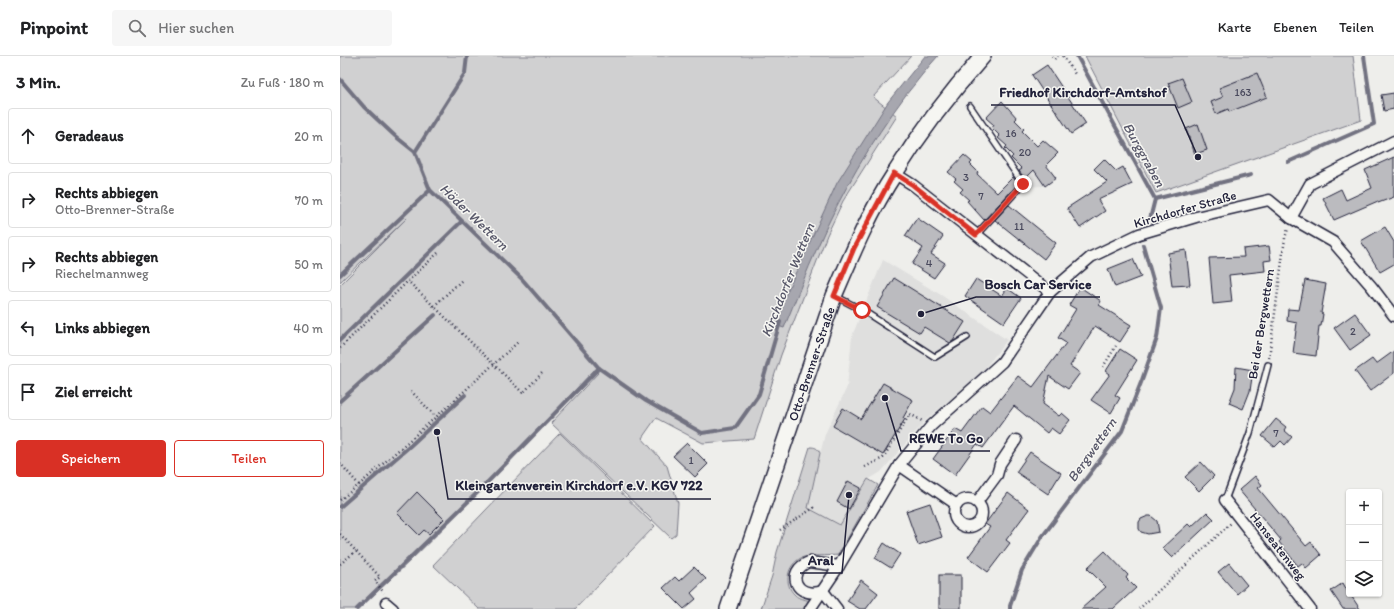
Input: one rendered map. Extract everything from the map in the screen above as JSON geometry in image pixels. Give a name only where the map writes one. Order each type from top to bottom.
[{"type":"main road","name":"Otto-Brenner-Straße","points":[[728,609],[834,296],[854,248],[894,173],[938,111],[983,56]]},
{"type":"street","points":[[1394,141],[1310,184],[1291,218],[1333,242],[1372,287],[1394,316]]},
{"type":"street","points":[[894,173],[913,185],[1050,292]]},
{"type":"street","name":"Kirchdorfer Straße","points":[[810,609],[839,566],[899,465],[931,426],[1002,362],[1050,292],[1091,257],[1139,234],[1269,200],[1291,218]]},
{"type":"street","points":[[977,502],[998,475],[1000,464],[1016,440]]},
{"type":"street","points":[[899,465],[956,505]]},
{"type":"street","points":[[966,499],[977,502],[982,512],[979,522],[970,527],[964,526],[956,520],[954,515],[956,505],[966,499]]},
{"type":"street","name":"Hanseatenweg","points":[[1225,500],[1310,609]]},
{"type":"street","points":[[837,609],[823,591],[815,594],[801,590],[797,586],[795,580],[797,572],[804,564],[809,562],[839,566]]},
{"type":"lane","points":[[970,106],[1023,184],[976,235]]},
{"type":"lane","points":[[834,296],[862,310],[935,357],[967,337]]},
{"type":"lane","name":"Bei der Bergwettern","points":[[1225,500],[1250,433],[1268,365]]},
{"type":"path","points":[[1052,56],[1054,59],[1058,56]]},
{"type":"path","points":[[1064,56],[1074,74]]},
{"type":"path","name":"Bei der Bergwettern","points":[[1268,365],[1285,238],[1291,218]]},
{"type":"path","points":[[340,348],[438,253]]},
{"type":"path","points":[[434,306],[462,280]]},
{"type":"path","points":[[408,281],[522,393],[544,371]]},
{"type":"path","points":[[340,500],[436,417],[518,342]]},
{"type":"path","points":[[1103,368],[1116,346]]},
{"type":"path","points":[[411,391],[436,417]]},
{"type":"path","points":[[865,467],[884,458],[910,414],[931,426]]},
{"type":"path","points":[[340,463],[359,485]]},
{"type":"path","points":[[780,530],[815,507]]},
{"type":"path","points":[[1140,609],[1238,517]]},
{"type":"path","points":[[340,534],[380,576],[375,581],[388,602]]},
{"type":"path","points":[[340,564],[356,551]]},
{"type":"shaded area","points":[[340,56],[911,56],[873,97],[897,116],[843,201],[827,235],[781,355],[754,439],[703,443],[656,418],[642,438],[667,466],[678,503],[676,534],[671,538],[551,423],[598,373],[594,370],[479,492],[389,581],[358,609],[340,609],[340,285],[407,218],[340,282]]},
{"type":"shaded area","points":[[925,56],[938,56],[892,113],[857,168],[827,226],[784,328],[772,324],[837,183],[888,102]]},
{"type":"shaded area","points":[[1085,56],[1353,56],[1361,120],[1156,193]]},
{"type":"shaded area","points":[[1020,167],[1036,167],[1041,171],[1037,175],[1045,186],[1018,187],[1011,179]]},
{"type":"shaded area","points":[[883,260],[941,295],[1007,340],[982,372],[926,420],[881,472],[868,480],[840,525],[807,508],[825,434],[847,387],[852,336]]},
{"type":"shaded area","points":[[560,433],[655,526],[575,609],[479,609],[433,565]]},
{"type":"shaded area","points":[[810,447],[816,448],[820,453],[808,508],[840,525],[868,479],[878,485],[838,555],[804,557],[792,565],[788,575],[791,591],[798,597],[810,601],[803,609],[761,609],[772,576],[777,552]]},
{"type":"building","points":[[1047,65],[1086,124],[1071,134],[1032,75]]},
{"type":"building","points":[[1257,73],[1267,97],[1229,112],[1228,109],[1216,114],[1211,102],[1223,97],[1219,88]]},
{"type":"building","points":[[1182,78],[1192,102],[1178,108],[1168,83]]},
{"type":"building","points":[[1394,93],[1394,109],[1384,111],[1381,95]]},
{"type":"building","points":[[1002,101],[1017,118],[1015,120],[1024,129],[1022,131],[1037,146],[1043,140],[1058,153],[1046,165],[1056,178],[1045,186],[1034,170],[1025,179],[1019,171],[1022,169],[1011,158],[1013,156],[1005,148],[1007,146],[998,138],[1000,136],[992,128],[994,125],[986,118]]},
{"type":"building","points":[[1198,124],[1207,150],[1195,154],[1186,129]]},
{"type":"building","points":[[964,155],[972,162],[970,164],[978,172],[977,174],[997,193],[1013,177],[1018,184],[984,220],[967,201],[969,200],[960,192],[963,189],[954,181],[956,179],[948,172]]},
{"type":"building","points":[[1394,157],[1394,197],[1378,203],[1378,201],[1334,220],[1323,198],[1341,189],[1346,200],[1372,188],[1365,170]]},
{"type":"building","points":[[1104,159],[1116,171],[1123,167],[1132,184],[1098,200],[1105,211],[1080,228],[1067,208],[1107,182],[1094,169]]},
{"type":"building","points":[[1009,205],[1056,243],[1044,259],[995,220]]},
{"type":"building","points":[[917,218],[943,236],[931,254],[945,263],[934,278],[912,264],[923,248],[905,236]]},
{"type":"building","points":[[1385,227],[1394,242],[1394,264],[1380,272],[1361,241]]},
{"type":"building","points":[[1269,246],[1271,260],[1264,261],[1265,271],[1229,275],[1232,302],[1213,304],[1209,258],[1244,257],[1243,249]]},
{"type":"building","points":[[1186,250],[1190,285],[1172,286],[1168,253]]},
{"type":"building","points":[[1133,259],[1141,277],[1115,287],[1108,269]]},
{"type":"building","points":[[894,278],[965,322],[953,341],[950,343],[924,327],[920,333],[877,307]]},
{"type":"building","points":[[976,279],[1002,296],[1007,288],[1021,298],[1004,323],[965,296]]},
{"type":"building","points":[[1305,280],[1326,284],[1316,356],[1293,353],[1297,323],[1287,321],[1288,309],[1299,310]]},
{"type":"building","points":[[1080,287],[1101,301],[1099,305],[1131,325],[1120,342],[1095,326],[1070,366],[1080,373],[1068,389],[1049,376],[1043,404],[1059,416],[1062,413],[1070,420],[1059,434],[1051,428],[1047,433],[1014,406],[983,448],[977,444],[955,475],[933,459],[955,429],[962,433],[982,406],[990,412],[1018,376],[1033,387],[1066,343],[1058,338],[1076,309],[1069,305]]},
{"type":"building","points":[[1355,313],[1371,335],[1350,350],[1334,328]]},
{"type":"building","points":[[1120,349],[1137,360],[1115,395],[1120,398],[1111,413],[1091,400],[1110,374],[1106,371]]},
{"type":"building","points":[[1394,351],[1394,373],[1370,391],[1355,371],[1372,359],[1376,364]]},
{"type":"building","points":[[1236,367],[1253,370],[1250,391],[1243,409],[1229,403],[1235,388]]},
{"type":"building","points":[[883,383],[913,400],[903,418],[905,419],[883,455],[833,426],[843,408],[861,419]]},
{"type":"building","points":[[1276,419],[1286,427],[1284,430],[1292,437],[1285,445],[1281,441],[1275,447],[1262,436]]},
{"type":"building","points":[[687,443],[708,464],[695,477],[673,456]]},
{"type":"building","points":[[1030,452],[1061,473],[1048,494],[1016,472]]},
{"type":"building","points":[[1201,462],[1214,476],[1199,491],[1185,477]]},
{"type":"building","points":[[1255,476],[1262,485],[1258,488],[1306,546],[1311,542],[1321,555],[1306,568],[1302,563],[1298,566],[1279,542],[1281,540],[1239,490]]},
{"type":"building","points":[[848,481],[861,488],[849,509],[837,502]]},
{"type":"building","points":[[417,492],[444,519],[429,534],[424,530],[419,535],[397,513]]},
{"type":"building","points":[[1008,493],[1029,509],[1006,540],[1010,543],[988,572],[968,557],[990,527],[985,524]]},
{"type":"building","points":[[930,503],[942,537],[918,545],[906,511]]},
{"type":"building","points":[[1207,512],[1214,519],[1172,558],[1162,548],[1188,524],[1191,527]]},
{"type":"building","points":[[1151,516],[1157,521],[1159,532],[1148,534],[1141,532],[1139,529],[1139,522],[1141,519]]},
{"type":"building","points":[[884,543],[900,554],[891,568],[875,558]]},
{"type":"building","points":[[1105,551],[1128,575],[1126,578],[1136,588],[1113,609],[1081,609],[1106,587],[1087,568]]},
{"type":"building","points":[[1229,563],[1247,585],[1237,594],[1218,572]]},
{"type":"building","points":[[694,567],[706,579],[691,593],[696,599],[684,609],[663,588],[675,577],[679,581]]},
{"type":"building","points":[[939,575],[961,575],[961,609],[939,609]]},
{"type":"building","points":[[861,580],[878,593],[866,609],[860,609],[847,601]]},
{"type":"building","points":[[1343,583],[1346,588],[1346,597],[1352,597],[1360,609],[1343,609],[1331,591]]},
{"type":"waterway","points":[[415,152],[465,73],[467,56]]},
{"type":"waterway","name":"Burggraben","points":[[1077,56],[1155,199]]},
{"type":"waterway","name":"Burggraben","points":[[1288,162],[1374,124],[1364,56]]},
{"type":"waterway","name":"Höder Wettern","points":[[340,79],[364,107],[395,136],[415,152],[430,190],[522,279],[599,368],[646,401],[702,433],[735,428],[759,394],[780,322]]},
{"type":"waterway","name":"Burggraben","points":[[1155,199],[1251,175]]},
{"type":"waterway","points":[[340,275],[430,190]]},
{"type":"waterway","name":"Bergwettern","points":[[1150,219],[1155,199]]},
{"type":"waterway","points":[[340,340],[461,222]]},
{"type":"waterway","name":"Bergwettern","points":[[1010,609],[1022,570],[1042,537],[1122,431],[1142,380],[1157,338],[1161,308],[1143,245]]},
{"type":"waterway","points":[[340,401],[435,315]]},
{"type":"waterway","points":[[357,609],[477,493],[599,368]]},
{"type":"waterway","points":[[340,507],[410,446],[465,395]]},
{"type":"place","name":"Friedhof Kirchdorf-Amtshof","points":[[1198,157]]},
{"type":"place","name":"Bosch Car Service","points":[[921,314]]},
{"type":"place","name":"REWE To Go","points":[[885,398]]},
{"type":"place","name":"Kleingartenverein Kirchdorf e.V. KGV 722","points":[[437,432]]},
{"type":"place","name":"Aral","points":[[849,495]]},
{"type":"route","points":[[862,310],[834,296],[854,248],[894,173],[913,185],[976,235],[1023,184]]},
{"type":"water label","name":"Kirchdorfer Wettern","points":[[788,280]]}]
